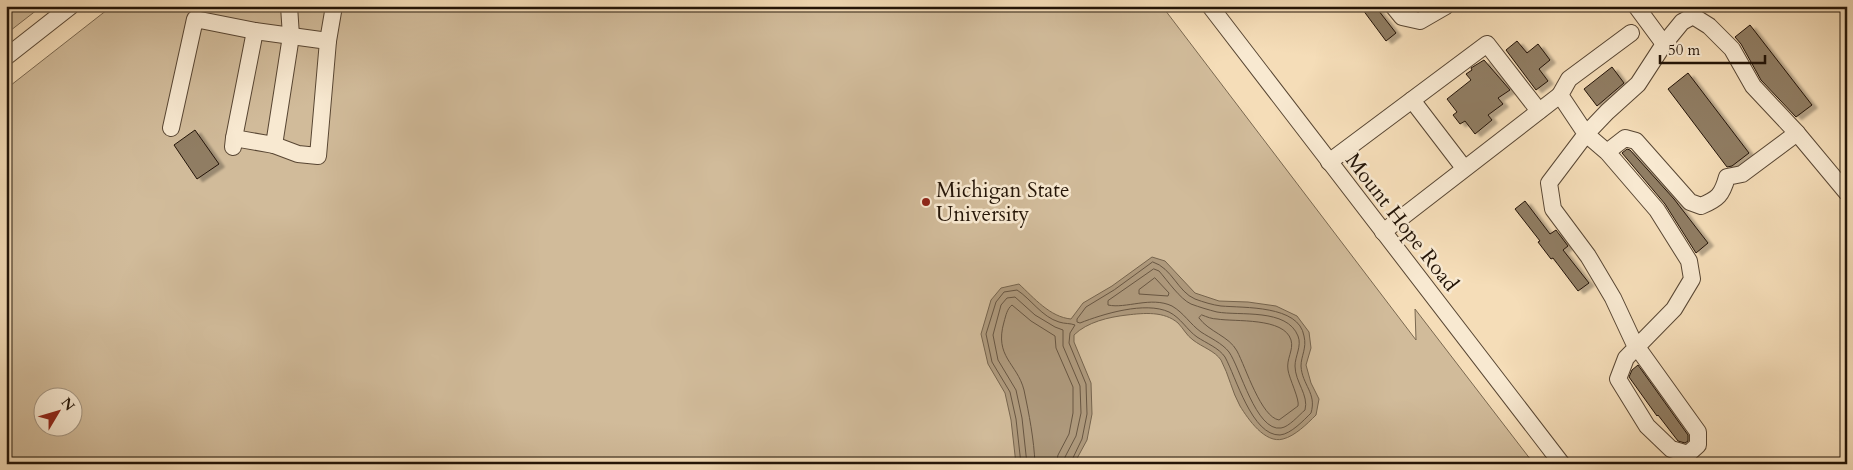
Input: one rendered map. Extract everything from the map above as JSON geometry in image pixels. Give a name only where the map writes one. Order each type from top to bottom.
[{"type":"street","points":[[6,57],[71,6]]},
{"type":"street","points":[[274,145],[291,36],[289,6]]},
{"type":"street","points":[[255,31],[233,142],[274,145],[298,154],[318,156],[328,40],[334,6]]},
{"type":"street","name":"Mount Hope Road","points":[[1210,6],[1562,464]]},
{"type":"street","points":[[1393,6],[1402,17],[1420,21],[1446,6]]},
{"type":"street","points":[[1636,6],[1664,44]]},
{"type":"street","points":[[1560,95],[1586,134],[1607,152],[1657,210],[1689,261],[1692,278],[1674,309],[1637,347],[1626,358],[1618,379],[1647,426],[1671,449],[1688,454],[1698,445],[1698,432],[1637,347],[1613,298],[1588,256],[1553,209],[1549,183],[1586,134],[1638,84],[1664,44],[1691,11],[1732,49],[1753,86],[1797,133],[1847,193]]},
{"type":"street","points":[[171,128],[195,19],[255,31],[328,40]]},
{"type":"street","points":[[1382,232],[1560,95],[1569,79],[1631,33]]},
{"type":"street","points":[[1329,162],[1487,44],[1539,111]]},
{"type":"street","points":[[1412,100],[1464,168]]},
{"type":"street","points":[[1607,152],[1625,138],[1636,141],[1690,202],[1701,206],[1712,202],[1723,192],[1727,177],[1742,174],[1797,133]]},
{"type":"shaded area","points":[[6,6],[42,6],[6,34]]},
{"type":"shaded area","name":"Michigan State University","points":[[112,6],[1162,6],[1416,340],[1415,309],[1534,464],[6,464],[6,89]]},
{"type":"water","points":[[1152,257],[1165,261],[1195,293],[1219,301],[1248,302],[1276,306],[1297,316],[1309,332],[1311,348],[1306,365],[1311,383],[1319,399],[1316,415],[1292,435],[1276,440],[1270,438],[1258,429],[1240,406],[1221,360],[1191,338],[1178,323],[1167,316],[1154,314],[1120,316],[1092,323],[1074,335],[1074,342],[1091,383],[1092,414],[1087,440],[1074,464],[1016,464],[1011,420],[1005,393],[988,364],[981,334],[991,300],[1001,288],[1019,284],[1049,311],[1071,319],[1083,303],[1112,286]]},
{"type":"building","points":[[1360,6],[1375,6],[1396,33],[1386,41]]},
{"type":"building","points":[[1750,25],[1812,105],[1796,117],[1761,80],[1741,44],[1735,37]]},
{"type":"building","points":[[1517,41],[1527,53],[1538,44],[1550,60],[1539,69],[1548,81],[1536,90],[1506,50]]},
{"type":"building","points":[[1484,60],[1510,90],[1498,98],[1503,104],[1488,115],[1492,120],[1475,134],[1465,121],[1460,124],[1453,115],[1457,112],[1447,99],[1471,80],[1466,74],[1472,70],[1471,68]]},
{"type":"building","points":[[1612,67],[1624,83],[1597,106],[1584,89]]},
{"type":"building","points":[[1688,73],[1749,153],[1732,166],[1727,167],[1668,89]]},
{"type":"building","points":[[195,130],[219,164],[197,179],[174,145]]},
{"type":"building","points":[[1627,149],[1630,150],[1674,199],[1708,243],[1696,253],[1665,204],[1622,153]]},
{"type":"building","points":[[1525,201],[1550,234],[1556,230],[1568,246],[1563,250],[1589,283],[1578,291],[1553,258],[1551,259],[1538,242],[1540,241],[1515,209]]},
{"type":"building","points":[[1638,365],[1688,435],[1688,441],[1685,443],[1678,441],[1629,377],[1632,370]]},
{"type":"place","name":"Michigan State University","points":[[926,202]]}]
